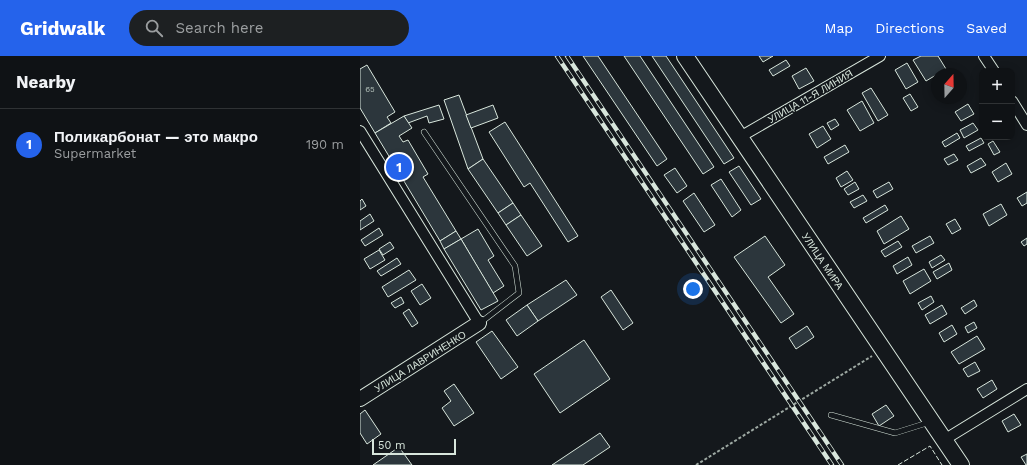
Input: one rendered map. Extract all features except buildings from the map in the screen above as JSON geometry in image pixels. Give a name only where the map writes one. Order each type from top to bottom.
[{"type":"main road","name":"УЛИЦА МИРА","points":[[684,56],[961,465]]},
{"type":"street","name":"УЛИЦА 11-Я ЛИНИЯ","points":[[740,137],[880,56]]},
{"type":"street","points":[[984,56],[992,68]]},
{"type":"street","points":[[1014,104],[1027,125]]},
{"type":"street","points":[[360,131],[479,323]]},
{"type":"street","name":"УЛИЦА ЛАВРИНЕНКО","points":[[360,399],[479,323]]},
{"type":"street","points":[[944,440],[1027,389]]},
{"type":"lane","points":[[424,132],[515,266],[519,292],[479,323]]},
{"type":"lane","points":[[831,415],[895,433],[932,422]]},
{"type":"path","points":[[696,465],[882,350]]},
{"type":"railway","points":[[557,56],[832,465]]},
{"type":"railway","points":[[567,56],[842,465]]},
{"type":"fence","points":[[898,465],[930,446],[942,465]]},
{"type":"place","name":"Поликарбонат — это макро","points":[[399,167]]}]
